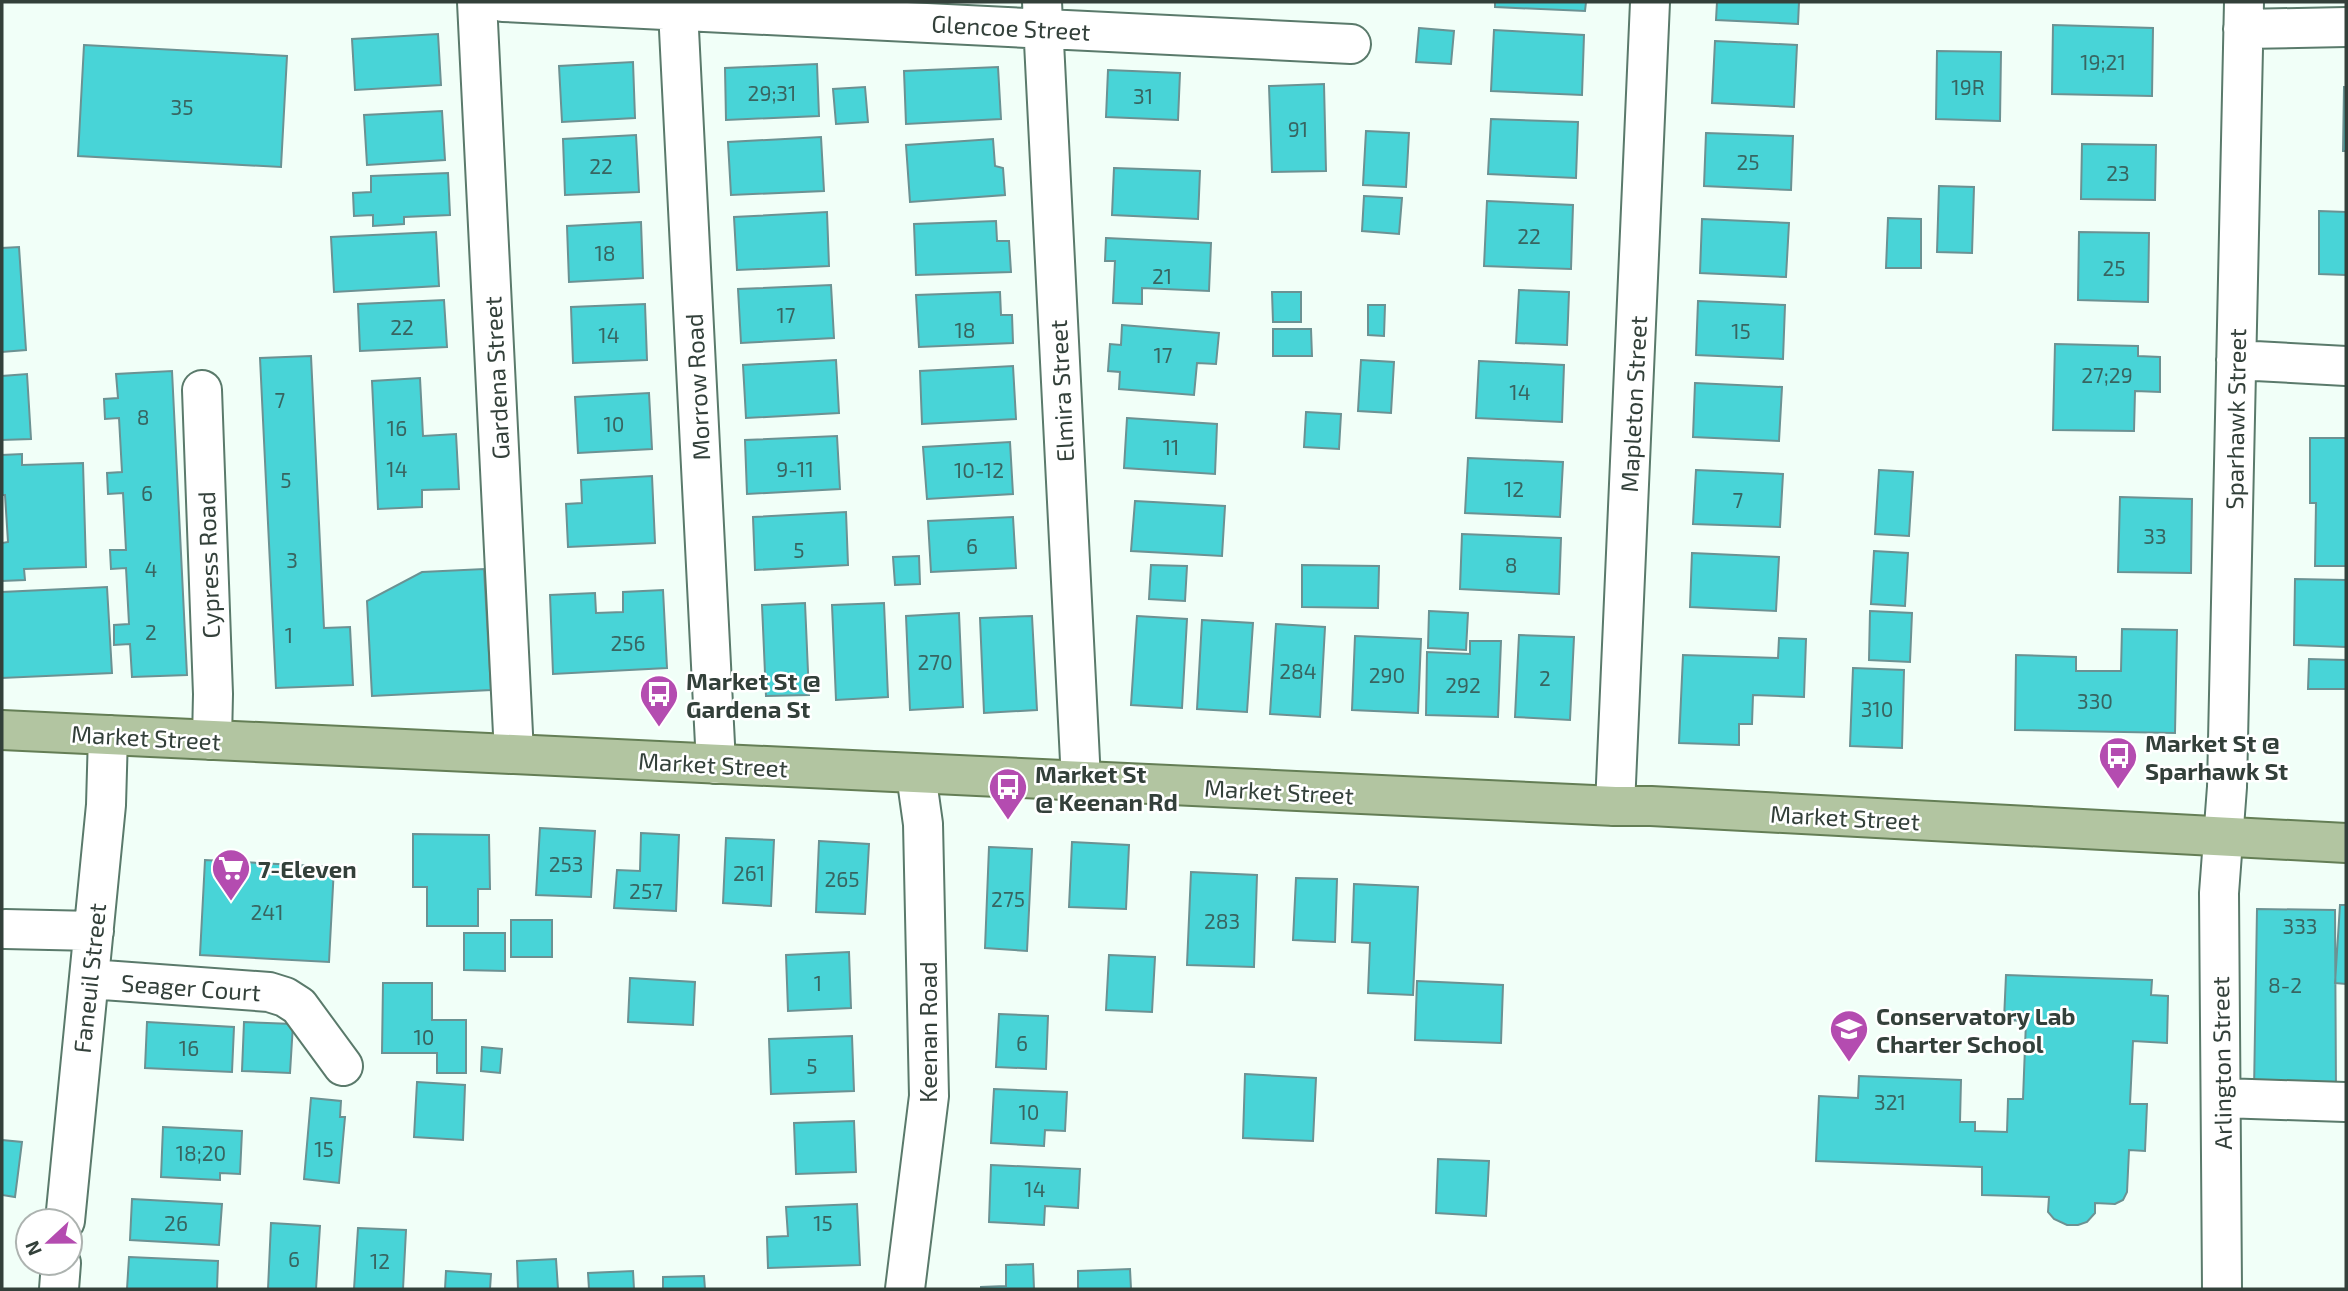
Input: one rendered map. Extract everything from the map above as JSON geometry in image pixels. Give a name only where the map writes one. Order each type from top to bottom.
[{"type":"main road","name":"Market Street","points":[[2,730],[1651,806],[2346,843]]},
{"type":"street","name":"Gardena Street","points":[[477,2],[514,754]]},
{"type":"street","name":"Glencoe Street","points":[[503,2],[678,10],[759,8],[1043,15],[1350,44]]},
{"type":"street","name":"Mapleton Street","points":[[1615,806],[1650,2]]},
{"type":"street","name":"Morrow Road","points":[[678,10],[716,764]]},
{"type":"street","name":"Elmira Street","points":[[1043,15],[1081,781]]},
{"type":"street","points":[[2244,15],[2346,27]]},
{"type":"street","name":"Sparhawk Street","points":[[2223,836],[2227,787],[2244,15]]},
{"type":"street","points":[[2236,359],[2346,366]]},
{"type":"street","name":"Cypress Road","points":[[202,390],[213,694],[212,740]]},
{"type":"street","name":"Faneuil Street","points":[[66,1207],[106,805],[108,735]]},
{"type":"street","name":"Keenan Road","points":[[905,1289],[929,1096],[923,824],[916,774]]},
{"type":"street","name":"Arlington Street","points":[[2222,1289],[2219,892],[2223,836]]},
{"type":"street","points":[[5,929],[94,931]]},
{"type":"street","name":"Seager Court","points":[[89,979],[269,992],[285,997],[299,1006],[343,1066]]},
{"type":"street","points":[[2222,1098],[2344,1102]]},
{"type":"building","points":[[1495,2],[1586,2],[1585,11],[1495,7]]},
{"type":"building","points":[[1717,2],[1799,2],[1798,24],[1716,20]]},
{"type":"building","points":[[2053,25],[2153,28],[2152,96],[2052,94]]},
{"type":"building","points":[[1419,28],[1454,31],[1451,64],[1416,62]]},
{"type":"building","points":[[1494,30],[1584,35],[1582,95],[1491,91]]},
{"type":"building","points":[[438,34],[441,85],[355,90],[352,39]]},
{"type":"building","points":[[1715,41],[1797,45],[1794,107],[1712,103]]},
{"type":"building","points":[[84,45],[287,56],[281,167],[78,156]]},
{"type":"building","points":[[1937,51],[2001,52],[2000,121],[1936,119]]},
{"type":"building","points":[[633,62],[635,118],[562,122],[559,66]]},
{"type":"building","points":[[817,64],[819,116],[726,120],[725,68]]},
{"type":"building","points":[[998,67],[1001,119],[906,124],[904,71]]},
{"type":"building","points":[[1108,70],[1180,73],[1178,120],[1106,117]]},
{"type":"building","points":[[1324,84],[1326,171],[1272,172],[1269,86]]},
{"type":"building","points":[[865,87],[868,122],[836,124],[833,89]]},
{"type":"building","points":[[2346,87],[2346,151],[2343,151]]},
{"type":"building","points":[[442,111],[445,160],[367,165],[364,115]]},
{"type":"building","points":[[1491,119],[1578,122],[1576,178],[1488,174]]},
{"type":"building","points":[[1366,131],[1409,133],[1406,187],[1363,185]]},
{"type":"building","points":[[1706,133],[1793,136],[1791,190],[1704,186]]},
{"type":"building","points":[[636,135],[639,192],[565,195],[563,139]]},
{"type":"building","points":[[821,137],[824,191],[731,195],[728,142]]},
{"type":"building","points":[[993,139],[995,166],[1003,168],[1005,195],[910,202],[906,145]]},
{"type":"building","points":[[2082,144],[2156,145],[2155,200],[2081,199]]},
{"type":"building","points":[[1114,168],[1200,171],[1198,219],[1112,215]]},
{"type":"building","points":[[448,173],[450,215],[404,217],[404,224],[373,226],[373,215],[354,216],[353,193],[371,192],[371,176]]},
{"type":"building","points":[[1939,186],[1974,187],[1972,253],[1937,252]]},
{"type":"building","points":[[1364,196],[1402,198],[1399,234],[1362,231]]},
{"type":"building","points":[[1487,201],[1573,205],[1571,269],[1484,266]]},
{"type":"building","points":[[2319,211],[2346,212],[2346,275],[2319,274]]},
{"type":"building","points":[[827,212],[829,266],[737,270],[734,217]]},
{"type":"building","points":[[1888,218],[1921,219],[1921,268],[1886,268]]},
{"type":"building","points":[[1702,219],[1789,223],[1786,277],[1700,273]]},
{"type":"building","points":[[996,221],[997,241],[1009,241],[1011,272],[916,275],[914,224]]},
{"type":"building","points":[[641,222],[643,278],[569,282],[567,226]]},
{"type":"building","points":[[436,232],[439,286],[334,292],[331,237]]},
{"type":"building","points":[[2079,232],[2149,233],[2148,302],[2078,300]]},
{"type":"building","points":[[1106,238],[1211,243],[1209,291],[1142,288],[1142,304],[1113,303],[1115,261],[1105,261]]},
{"type":"building","points":[[19,247],[26,350],[2,352],[2,248]]},
{"type":"building","points":[[831,285],[834,338],[741,343],[738,289]]},
{"type":"building","points":[[1519,290],[1569,292],[1567,345],[1516,343]]},
{"type":"building","points":[[1000,292],[1001,315],[1012,315],[1013,343],[919,347],[916,295]]},
{"type":"building","points":[[1272,292],[1301,292],[1301,322],[1273,322]]},
{"type":"building","points":[[444,300],[447,347],[360,351],[358,304]]},
{"type":"building","points":[[1698,301],[1785,305],[1783,359],[1696,355]]},
{"type":"building","points":[[645,304],[647,360],[573,363],[571,307]]},
{"type":"building","points":[[1368,305],[1385,305],[1384,336],[1368,335]]},
{"type":"building","points":[[1122,325],[1219,333],[1216,364],[1197,363],[1194,395],[1119,389],[1120,372],[1108,371],[1110,344],[1121,345]]},
{"type":"building","points":[[1273,329],[1311,329],[1312,356],[1273,356]]},
{"type":"building","points":[[2055,344],[2138,346],[2138,356],[2160,357],[2160,392],[2135,391],[2134,431],[2053,430]]},
{"type":"building","points":[[311,356],[324,628],[350,627],[353,685],[276,688],[260,358]]},
{"type":"building","points":[[836,360],[839,413],[746,418],[743,365]]},
{"type":"building","points":[[1361,360],[1394,362],[1391,413],[1358,411]]},
{"type":"building","points":[[1479,361],[1564,365],[1562,422],[1476,418]]},
{"type":"building","points":[[1013,366],[1016,419],[922,424],[920,371]]},
{"type":"building","points":[[172,371],[187,675],[132,677],[130,644],[114,645],[114,625],[129,624],[126,568],[111,569],[110,550],[126,550],[123,493],[108,494],[107,473],[122,472],[119,418],[105,419],[104,399],[118,398],[116,374]]},
{"type":"building","points":[[27,374],[31,439],[2,440],[2,376]]},
{"type":"building","points":[[420,378],[423,436],[456,434],[459,489],[422,490],[422,507],[378,509],[372,381]]},
{"type":"building","points":[[1695,383],[1782,387],[1779,441],[1693,437]]},
{"type":"building","points":[[649,393],[652,449],[578,453],[575,397]]},
{"type":"building","points":[[1306,412],[1341,414],[1339,449],[1304,447]]},
{"type":"building","points":[[1127,418],[1217,424],[1215,474],[1124,468]]},
{"type":"building","points":[[837,436],[840,489],[747,494],[745,440]]},
{"type":"building","points":[[2310,438],[2346,438],[2346,566],[2315,566],[2316,503],[2310,503]]},
{"type":"building","points":[[1010,442],[1013,494],[927,499],[923,447]]},
{"type":"building","points":[[22,454],[22,465],[83,463],[86,567],[24,569],[25,580],[2,581],[2,543],[8,542],[5,495],[2,495],[2,455]]},
{"type":"building","points":[[1468,458],[1563,462],[1560,517],[1465,513]]},
{"type":"building","points":[[1696,470],[1783,474],[1780,527],[1693,524]]},
{"type":"building","points":[[1879,470],[1913,472],[1909,536],[1875,534]]},
{"type":"building","points":[[652,476],[655,543],[568,547],[566,504],[582,503],[581,480]]},
{"type":"building","points":[[2120,497],[2192,499],[2191,573],[2118,572]]},
{"type":"building","points":[[1135,501],[1225,506],[1222,556],[1131,551]]},
{"type":"building","points":[[846,512],[848,565],[755,570],[753,517]]},
{"type":"building","points":[[1013,517],[1016,568],[931,572],[928,521]]},
{"type":"building","points":[[1462,534],[1561,538],[1559,594],[1460,589]]},
{"type":"building","points":[[1874,551],[1908,553],[1905,606],[1871,604]]},
{"type":"building","points":[[1692,553],[1779,557],[1776,611],[1690,607]]},
{"type":"building","points":[[919,556],[920,584],[895,585],[893,557]]},
{"type":"building","points":[[1151,565],[1187,566],[1185,601],[1149,599]]},
{"type":"building","points":[[1302,565],[1379,566],[1378,608],[1302,607]]},
{"type":"building","points":[[484,569],[491,690],[372,696],[367,601],[422,572]]},
{"type":"building","points":[[2295,579],[2346,580],[2346,647],[2294,645]]},
{"type":"building","points":[[107,587],[112,673],[2,678],[2,592]]},
{"type":"building","points":[[663,590],[667,668],[553,674],[550,595],[595,593],[596,613],[623,612],[623,592]]},
{"type":"building","points":[[805,603],[809,695],[766,696],[762,605]]},
{"type":"building","points":[[884,603],[888,697],[836,700],[832,605]]},
{"type":"building","points":[[1429,611],[1468,613],[1466,650],[1428,648]]},
{"type":"building","points":[[1870,611],[1912,613],[1910,662],[1869,660]]},
{"type":"building","points":[[959,613],[963,707],[910,710],[906,616]]},
{"type":"building","points":[[1032,616],[1037,710],[984,713],[980,618]]},
{"type":"building","points":[[1137,616],[1187,619],[1182,708],[1131,705]]},
{"type":"building","points":[[1202,620],[1253,623],[1247,712],[1197,709]]},
{"type":"building","points":[[1276,624],[1325,627],[1320,717],[1270,714]]},
{"type":"building","points":[[2122,629],[2177,630],[2175,733],[2015,730],[2016,655],[2076,657],[2076,671],[2121,671]]},
{"type":"building","points":[[1519,635],[1574,637],[1570,720],[1515,717]]},
{"type":"building","points":[[1355,636],[1421,639],[1418,713],[1352,710]]},
{"type":"building","points":[[1779,638],[1806,639],[1804,697],[1753,695],[1752,724],[1739,724],[1739,745],[1679,743],[1683,655],[1778,658]]},
{"type":"building","points":[[1470,641],[1501,641],[1498,717],[1426,715],[1427,652],[1470,654]]},
{"type":"building","points":[[2309,659],[2346,660],[2346,689],[2308,689]]},
{"type":"building","points":[[1853,668],[1904,670],[1902,748],[1850,746]]},
{"type":"building","points":[[540,828],[595,831],[591,897],[536,895]]},
{"type":"building","points":[[641,833],[679,835],[676,911],[614,908],[617,870],[640,871]]},
{"type":"building","points":[[413,834],[489,835],[490,889],[478,889],[478,926],[427,926],[427,887],[413,887]]},
{"type":"building","points":[[726,838],[774,840],[771,906],[723,903]]},
{"type":"building","points":[[819,841],[869,844],[865,914],[816,912]]},
{"type":"building","points":[[1072,842],[1129,845],[1126,909],[1069,907]]},
{"type":"building","points":[[989,847],[1032,849],[1027,951],[985,948]]},
{"type":"building","points":[[205,860],[334,867],[329,962],[200,955]]},
{"type":"building","points":[[1191,872],[1257,875],[1254,967],[1187,965]]},
{"type":"building","points":[[1296,878],[1337,879],[1335,942],[1293,940]]},
{"type":"building","points":[[1354,884],[1418,887],[1413,995],[1368,993],[1370,943],[1352,942]]},
{"type":"building","points":[[2340,905],[2346,905],[2346,984],[2335,983]]},
{"type":"building","points":[[2257,909],[2335,910],[2336,1096],[2254,1091]]},
{"type":"building","points":[[511,920],[552,920],[552,957],[511,957]]},
{"type":"building","points":[[464,933],[505,933],[505,971],[464,970]]},
{"type":"building","points":[[849,952],[851,1008],[788,1011],[786,955]]},
{"type":"building","points":[[1109,955],[1155,957],[1152,1012],[1106,1010]]},
{"type":"building","name":"Conservatory Lab Charter School","points":[[2006,975],[2152,980],[2151,995],[2168,996],[2167,1043],[2133,1041],[2130,1104],[2147,1104],[2145,1151],[2129,1150],[2127,1192],[2123,1200],[2115,1204],[2095,1203],[2095,1213],[2087,1222],[2067,1225],[2054,1219],[2048,1212],[2049,1197],[1982,1195],[1982,1167],[1816,1161],[1819,1096],[1858,1098],[1859,1076],[1961,1080],[1960,1122],[1975,1122],[1975,1131],[2007,1132],[2008,1099],[2023,1099],[2026,1021],[2004,1020]]},
{"type":"building","points":[[630,978],[695,982],[693,1025],[628,1022]]},
{"type":"building","points":[[1417,981],[1503,985],[1501,1043],[1415,1040]]},
{"type":"building","points":[[383,983],[432,983],[432,1020],[466,1020],[466,1073],[437,1073],[437,1053],[382,1053]]},
{"type":"building","points":[[999,1014],[1048,1016],[1046,1069],[996,1067]]},
{"type":"building","points":[[147,1022],[234,1027],[232,1072],[145,1068]]},
{"type":"building","points":[[244,1022],[293,1024],[290,1073],[242,1071]]},
{"type":"building","points":[[852,1036],[854,1091],[771,1094],[769,1039]]},
{"type":"building","points":[[482,1047],[502,1049],[500,1073],[481,1071]]},
{"type":"building","points":[[1245,1074],[1316,1078],[1313,1141],[1243,1138]]},
{"type":"building","points":[[417,1082],[465,1085],[463,1140],[414,1137]]},
{"type":"building","points":[[994,1089],[1067,1092],[1065,1131],[1045,1130],[1044,1146],[991,1143]]},
{"type":"building","points":[[311,1098],[341,1101],[340,1117],[345,1117],[339,1183],[304,1179]]},
{"type":"building","points":[[854,1121],[856,1172],[796,1174],[794,1123]]},
{"type":"building","points":[[163,1127],[242,1131],[240,1174],[220,1173],[220,1180],[161,1177]]},
{"type":"building","points":[[2,1140],[22,1142],[15,1197],[2,1195]]},
{"type":"building","points":[[1438,1159],[1489,1161],[1486,1216],[1436,1213]]},
{"type":"building","points":[[991,1165],[1080,1169],[1078,1208],[1045,1206],[1044,1225],[989,1222]]},
{"type":"building","points":[[132,1199],[222,1204],[219,1245],[130,1240]]},
{"type":"building","points":[[857,1204],[860,1265],[768,1268],[767,1237],[788,1236],[786,1207]]},
{"type":"building","points":[[271,1223],[320,1226],[316,1289],[268,1289]]},
{"type":"building","points":[[358,1228],[406,1230],[403,1289],[354,1289]]},
{"type":"building","points":[[129,1257],[218,1261],[217,1289],[127,1289]]},
{"type":"building","points":[[556,1259],[558,1289],[518,1289],[517,1261]]},
{"type":"building","points":[[1033,1264],[1034,1289],[981,1289],[1006,1286],[1006,1265]]},
{"type":"building","points":[[1130,1269],[1131,1289],[1078,1289],[1078,1271]]},
{"type":"building","points":[[446,1271],[491,1274],[490,1289],[445,1289]]},
{"type":"building","points":[[633,1271],[634,1289],[589,1289],[588,1273]]},
{"type":"building","points":[[704,1276],[705,1289],[663,1289],[663,1277]]},
{"type":"place","name":"Market St @ Gardena St","points":[[659,728]]},
{"type":"place","name":"Market St @ Sparhawk St","points":[[2118,790]]},
{"type":"place","name":"Market St @ Keenan Rd","points":[[1008,821]]},
{"type":"place","name":"7-Eleven","points":[[231,902]]},
{"type":"place","name":"Conservatory Lab Charter School","points":[[1849,1063]]}]
